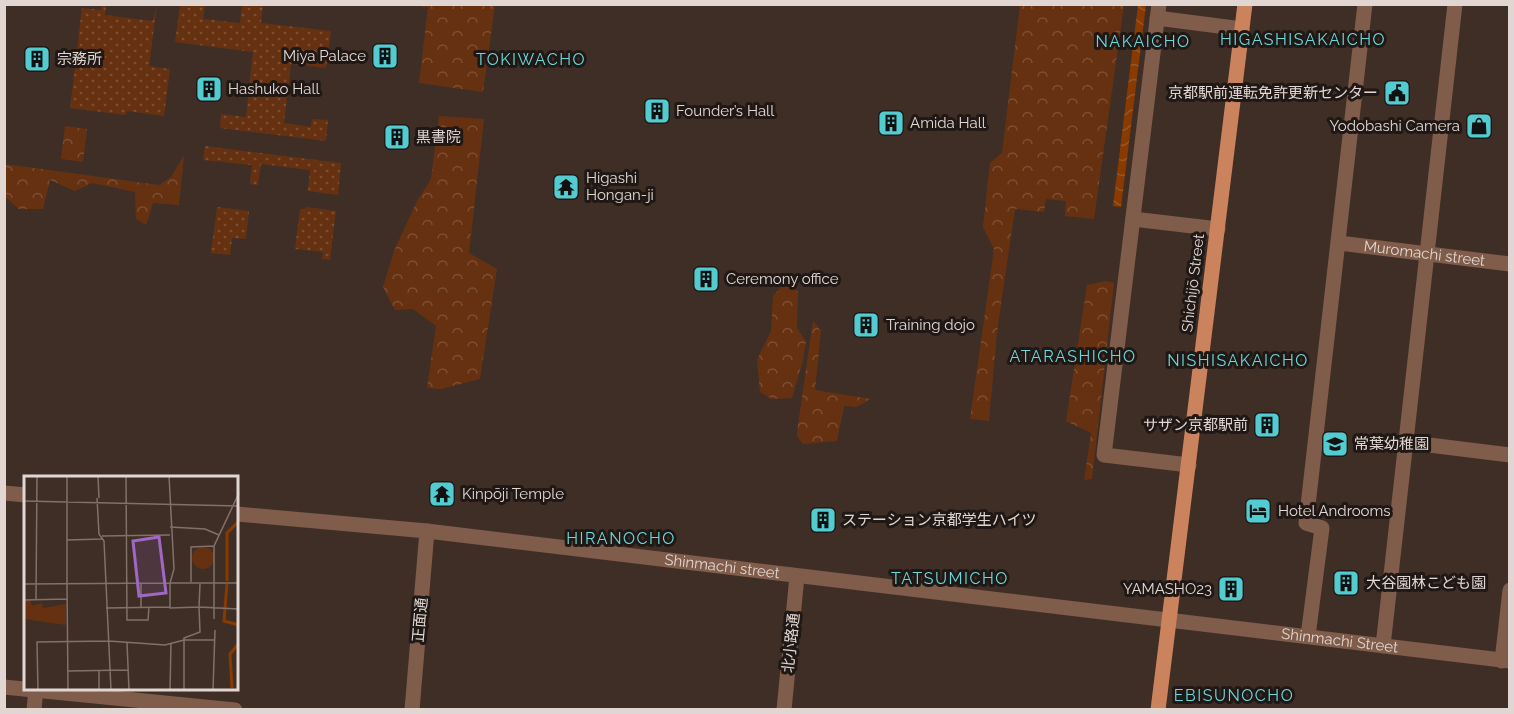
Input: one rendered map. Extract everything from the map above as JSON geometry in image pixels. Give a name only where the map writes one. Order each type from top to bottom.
[{"type":"main road","name":"Shichijō Street","points":[[1158,710],[1245,4]]},
{"type":"street","points":[[1308,636],[1322,528],[1306,523],[1365,4]]},
{"type":"street","points":[[1383,646],[1455,4]]},
{"type":"street","points":[[1189,465],[1104,454],[1158,11],[1242,29]]},
{"type":"street","points":[[1133,219],[1218,229]]},
{"type":"street","name":"Muromachi street","points":[[1339,243],[1509,264]]},
{"type":"street","points":[[1405,442],[1509,455]]},
{"type":"street","points":[[4,493],[24,495]]},
{"type":"street","name":"Shinmachi street","points":[[238,514],[427,531],[1170,621]]},
{"type":"street","name":"正面通","points":[[412,710],[427,531]]},
{"type":"street","name":"北小路通","points":[[784,710],[797,576]]},
{"type":"street","points":[[1506,661],[1509,590]]},
{"type":"street","name":"Shinmachi Street","points":[[1170,621],[1506,661]]},
{"type":"street","points":[[4,687],[24,688]]},
{"type":"street","points":[[34,710],[36,690]]},
{"type":"street","points":[[45,690],[235,710]]},
{"type":"green space","points":[[102,5],[106,5],[105,15],[153,21],[157,5],[149,66],[170,69],[164,116],[127,111],[126,115],[70,108],[82,8],[101,10]]},
{"type":"green space","points":[[180,5],[205,5],[203,19],[240,23],[242,5],[263,5],[261,23],[331,31],[326,68],[291,64],[284,123],[311,127],[312,119],[328,120],[326,141],[220,128],[221,114],[246,117],[253,52],[175,42]]},
{"type":"green space","points":[[410,5],[495,5],[483,92],[419,83],[428,7]]},
{"type":"green space","points":[[1020,5],[1124,5],[1094,219],[1065,216],[1066,201],[1046,199],[1044,212],[1015,209],[997,332],[989,421],[970,419],[994,249],[983,227],[990,163],[1002,153]]},
{"type":"green space","points":[[439,116],[484,119],[469,253],[497,269],[480,379],[441,389],[427,388],[436,326],[413,309],[395,310],[383,287],[394,251],[416,203],[431,179]]},
{"type":"green space","points":[[65,126],[87,129],[83,162],[61,159]]},
{"type":"green space","points":[[205,146],[341,163],[338,195],[308,191],[310,170],[261,164],[258,185],[250,184],[252,165],[203,160]]},
{"type":"green space","points":[[184,155],[179,205],[153,203],[146,225],[136,219],[135,192],[92,183],[75,191],[50,180],[43,209],[19,209],[5,197],[5,164],[159,185],[171,177]]},
{"type":"green space","points":[[217,207],[249,211],[246,239],[232,238],[230,255],[211,253]]},
{"type":"green space","points":[[306,207],[336,211],[330,260],[322,259],[323,252],[295,249],[300,209]]},
{"type":"green space","points":[[1106,281],[1114,283],[1092,479],[1084,480],[1091,433],[1066,421],[1087,285]]},
{"type":"green space","points":[[784,284],[798,291],[797,328],[806,342],[792,398],[772,399],[760,392],[757,360],[771,331],[773,296]]},
{"type":"green space","points":[[813,321],[821,331],[815,390],[871,399],[856,407],[844,406],[837,441],[803,444],[797,436]]},
{"type":"water","points":[[1138,5],[1146,5],[1121,207],[1113,206]]},
{"type":"place","name":"Miya Palace","points":[[385,56]]},
{"type":"place","name":"宗務所","points":[[37,59]]},
{"type":"place","name":"Hashuko Hall","points":[[209,89]]},
{"type":"place","name":"京都駅前運転免許更新センター","points":[[1397,93]]},
{"type":"place","name":"Founder’s Hall","points":[[657,111]]},
{"type":"place","name":"Amida Hall","points":[[891,123]]},
{"type":"place","name":"Yodobashi Camera","points":[[1479,126]]},
{"type":"place","name":"黒書院","points":[[397,137]]},
{"type":"place","name":"Higashi Hongan-ji","points":[[566,187]]},
{"type":"place","name":"Ceremony office","points":[[706,279]]},
{"type":"place","name":"Training dojo","points":[[866,325]]},
{"type":"place","name":"サザン京都駅前","points":[[1267,425]]},
{"type":"place","name":"常葉幼稚園","points":[[1335,444]]},
{"type":"place","name":"Kinpōji Temple","points":[[442,494]]},
{"type":"place","name":"Hotel Androoms","points":[[1258,511]]},
{"type":"place","name":"ステーション京都学生ハイツ","points":[[823,520]]},
{"type":"place","name":"大谷園林こども園","points":[[1346,583]]},
{"type":"place","name":"YAMASHO23","points":[[1231,589]]},
{"type":"district","name":"HIGASHISAKAICHO","points":[[1303,39]]},
{"type":"district","name":"NAKAICHO","points":[[1143,41]]},
{"type":"district","name":"TOKIWACHO","points":[[531,59]]},
{"type":"district","name":"ATARASHICHO","points":[[1073,356]]},
{"type":"district","name":"NISHISAKAICHO","points":[[1238,360]]},
{"type":"district","name":"HIRANOCHO","points":[[621,538]]},
{"type":"district","name":"TATSUMICHO","points":[[950,578]]},
{"type":"district","name":"EBISUNOCHO","points":[[1234,695]]}]
